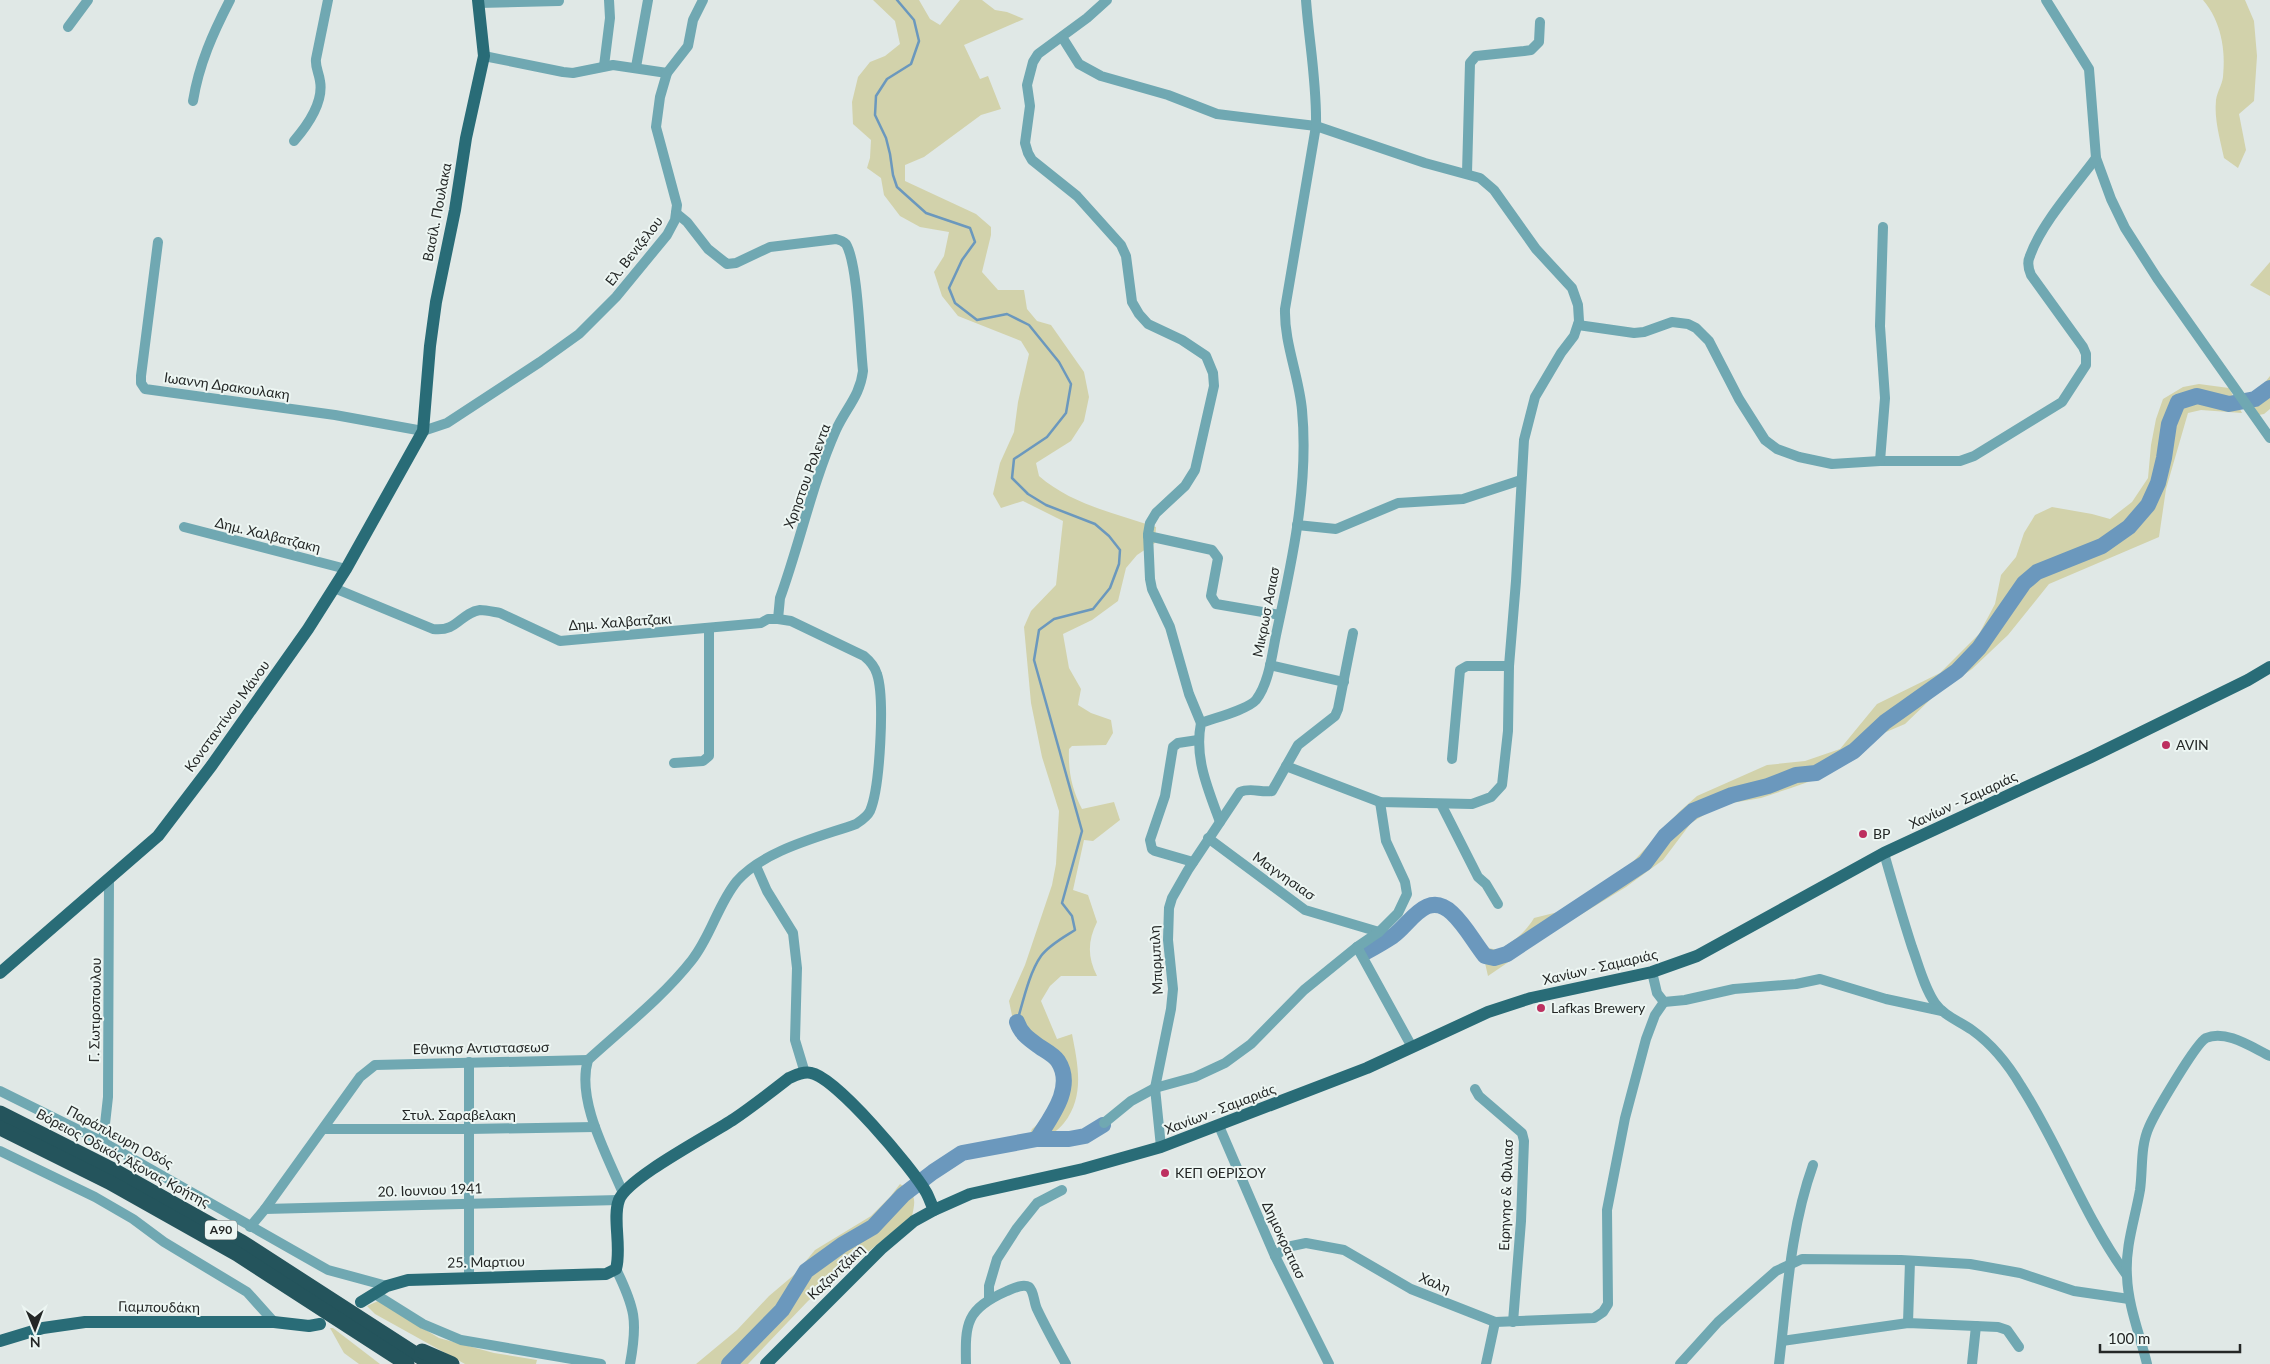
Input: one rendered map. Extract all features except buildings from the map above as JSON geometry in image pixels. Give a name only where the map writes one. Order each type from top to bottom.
[{"type":"highway","name":"Βόρειος Οδικός Άξονας Κρήτης","points":[[0,1113],[117,1172],[218,1228],[391,1346],[406,1364]]},
{"type":"highway","name":"Βόρειος Οδικός Άξονας Κρήτης","points":[[0,1128],[172,1217],[391,1346],[431,1364]]},
{"type":"highway","points":[[391,1346],[399,1364]]},
{"type":"highway","points":[[391,1346],[452,1364]]},
{"type":"main road","name":"Βασίλ. Πουλακα","points":[[424,431],[430,346],[436,302],[456,210],[466,138],[484,56],[478,1]]},
{"type":"main road","name":"Κονσταντίνου Μάνου","points":[[0,973],[158,836],[224,749],[308,629],[346,569],[424,431]]},
{"type":"main road","name":"Χανίων - Σαμαριάς","points":[[934,1210],[970,1194],[1083,1169],[1160,1148],[1367,1068],[1488,1012],[1531,998],[1652,972],[1697,956],[1884,853],[2091,757],[2248,680],[2270,667]]},
{"type":"main road","points":[[616,1269],[619,1258],[617,1208],[621,1196],[656,1166],[735,1118],[789,1078],[804,1073],[812,1073],[836,1087],[901,1159],[926,1192],[934,1210]]},
{"type":"main road","name":"Καζαντζάκη","points":[[766,1364],[881,1249],[914,1221],[934,1210]]},
{"type":"main road","name":"25. Μαρτιου","points":[[361,1302],[387,1286],[408,1280],[606,1274],[616,1269]]},
{"type":"main road","name":"Γιαμπουδάκη","points":[[0,1341],[44,1328],[85,1322],[274,1322],[309,1326],[320,1324]]},
{"type":"street","points":[[68,27],[88,0]]},
{"type":"street","points":[[193,101],[196,80],[207,45],[230,0]]},
{"type":"street","points":[[294,140],[310,119],[319,98],[320,82],[315,66],[328,0]]},
{"type":"street","points":[[604,66],[610,18],[608,0]]},
{"type":"street","points":[[636,67],[648,0]]},
{"type":"street","name":"Ελ. Βενιζελου","points":[[424,431],[447,423],[579,334],[616,297],[667,235],[675,220],[677,205],[656,127],[660,97],[667,73],[688,46],[693,20],[703,0]]},
{"type":"street","points":[[1107,0],[1087,18],[1038,54],[1028,75],[1026,85],[1030,106],[1025,143],[1032,160],[1077,196],[1121,245],[1126,256],[1132,302],[1139,314],[1148,324],[1182,340],[1206,356],[1214,373],[1214,386],[1195,470],[1185,486],[1156,513],[1150,523],[1148,536],[1152,589],[1170,627],[1189,694],[1200,723],[1198,740],[1204,779],[1220,822]]},
{"type":"street","name":"Μικρωσ Ασιασ","points":[[1200,723],[1244,708],[1256,700],[1270,665],[1297,525],[1303,451],[1302,412],[1285,320],[1286,295],[1297,243],[1316,126],[1314,60],[1306,0]]},
{"type":"street","points":[[2046,0],[2088,69],[2096,158],[2111,199],[2125,228],[2156,278],[2270,438]]},
{"type":"street","points":[[478,1],[559,1]]},
{"type":"street","points":[[1467,173],[1470,63],[1476,56],[1531,50],[1538,42],[1540,22]]},
{"type":"street","points":[[1062,37],[1079,64],[1101,76],[1168,95],[1217,114],[1316,126],[1425,163],[1480,178],[1494,190],[1536,249],[1572,288],[1578,305],[1578,325],[1574,336],[1561,353],[1535,397],[1524,440],[1509,666],[1508,731],[1502,785],[1497,792],[1484,801],[1472,804],[1380,802],[1286,766],[1298,744],[1334,716],[1338,709],[1353,633]]},
{"type":"street","points":[[484,56],[573,73],[604,66],[636,67],[667,73]]},
{"type":"street","points":[[1578,325],[1639,333],[1663,324],[1688,324],[1703,334],[1709,341],[1743,407],[1757,430],[1771,446],[1807,460],[1832,464],[1880,460],[1960,461],[1980,453],[2066,398],[2086,366],[2086,354],[2031,274],[2028,262],[2031,252],[2051,218],[2096,158]]},
{"type":"street","name":"Χρηστου Ρολεντα","points":[[676,213],[687,222],[708,249],[727,264],[736,263],[770,247],[836,239],[842,240],[846,245],[853,269],[863,371],[862,384],[837,429],[821,472],[780,598],[778,619]]},
{"type":"street","points":[[1880,460],[1885,398],[1880,326],[1883,227]]},
{"type":"street","name":"Ιωαννη Δρακουλακη","points":[[158,242],[141,376],[142,387],[152,390],[335,415],[424,431]]},
{"type":"street","points":[[1297,525],[1336,529],[1398,504],[1463,499],[1521,480]]},
{"type":"street","name":"Δημ. Χαλβατζακη","points":[[184,528],[346,569]]},
{"type":"street","points":[[1148,536],[1216,552],[1218,558],[1211,596],[1216,604],[1280,615]]},
{"type":"street","name":"Δημ. Χαλβατζακι","points":[[334,588],[433,629],[448,630],[472,613],[480,610],[500,613],[560,641],[761,623],[768,619],[778,619]]},
{"type":"street","points":[[621,1196],[587,1099],[584,1074],[588,1060],[668,986],[692,960],[738,881],[756,866],[782,851],[856,824],[865,818],[873,803],[880,750],[880,689],[876,672],[864,656],[791,621],[778,619]]},
{"type":"street","points":[[674,763],[704,760],[709,756],[709,628]]},
{"type":"street","points":[[1270,665],[1344,682]]},
{"type":"street","points":[[1452,759],[1460,670],[1467,666],[1509,666]]},
{"type":"street","points":[[1193,862],[1155,851],[1150,845],[1165,796],[1173,747],[1178,743],[1198,740]]},
{"type":"street","name":"Μπιρμπιλη","points":[[1160,1148],[1155,1088],[1171,1009],[1173,989],[1168,940],[1169,908],[1172,898],[1208,838],[1240,792],[1246,790],[1272,791],[1286,766]]},
{"type":"street","points":[[1104,1123],[1131,1101],[1155,1088],[1195,1077],[1225,1063],[1251,1044],[1304,990],[1357,947],[1379,932],[1398,913],[1407,894],[1405,882],[1386,840],[1380,802]]},
{"type":"street","points":[[1441,804],[1478,877],[1486,884],[1498,904]]},
{"type":"street","name":"Μαγνησιασ","points":[[1208,838],[1305,910],[1379,932]]},
{"type":"street","points":[[1884,853],[1920,971],[1935,1004],[1942,1011],[1972,1030],[2002,1056],[2039,1114],[2110,1252],[2126,1274]]},
{"type":"street","points":[[756,866],[767,891],[793,933],[797,968],[795,1040],[804,1073]]},
{"type":"street","name":"Γ. Σωτιροπουλου","points":[[103,1142],[108,1097],[109,879]]},
{"type":"street","points":[[1357,947],[1412,1046]]},
{"type":"street","points":[[1652,972],[1657,993],[1664,1002],[1685,1000],[1734,989],[1796,984],[1820,979],[1886,999],[1942,1011]]},
{"type":"street","name":"Χαλη","points":[[1275,1256],[1287,1247],[1306,1243],[1344,1250],[1418,1292],[1495,1322],[1594,1318],[1603,1312],[1608,1304],[1607,1210],[1625,1118],[1646,1039],[1655,1015],[1664,1002]]},
{"type":"street","points":[[2147,1364],[2129,1299],[2126,1274],[2131,1225],[2139,1193],[2144,1144],[2149,1127],[2195,1050],[2205,1039],[2220,1036],[2230,1038],[2270,1056]]},
{"type":"street","name":"Εθνικησ Αντιστασεωσ","points":[[324,1129],[360,1076],[374,1065],[384,1063],[588,1060]]},
{"type":"street","points":[[469,1062],[469,1278]]},
{"type":"street","name":"Ειρηνησ & Φιλιασ","points":[[1475,1089],[1479,1096],[1522,1133],[1524,1140],[1521,1222],[1513,1322]]},
{"type":"street","name":"Παράπλευρη Οδός","points":[[0,1090],[103,1142],[328,1270],[387,1286]]},
{"type":"street","name":"Στυλ. Σαραβελακη","points":[[324,1129],[469,1130],[595,1126]]},
{"type":"street","name":"Δημοκρατιασ","points":[[1220,1126],[1275,1256],[1329,1364]]},
{"type":"street","points":[[250,1227],[324,1129]]},
{"type":"street","points":[[0,1151],[95,1197],[133,1219],[164,1242],[247,1292],[274,1322]]},
{"type":"street","points":[[1779,1364],[1790,1263],[1800,1202],[1813,1165]]},
{"type":"street","points":[[988,1299],[989,1286],[997,1259],[1017,1228],[1037,1203],[1062,1190]]},
{"type":"street","name":"20. Ιουνιου 1941","points":[[265,1209],[621,1196]]},
{"type":"street","points":[[1680,1364],[1718,1322],[1776,1271],[1790,1263],[1814,1258],[1970,1264],[2020,1273],[2074,1291],[2129,1299]]},
{"type":"street","points":[[1908,1323],[1910,1261]]},
{"type":"street","points":[[616,1269],[630,1299],[635,1318],[635,1337],[630,1364]]},
{"type":"street","points":[[966,1364],[966,1331],[971,1316],[988,1299],[1017,1287],[1029,1288],[1037,1309],[1066,1364]]},
{"type":"street","points":[[375,1294],[423,1324],[461,1340],[601,1364]]},
{"type":"street","points":[[1486,1364],[1495,1322]]},
{"type":"street","points":[[1782,1341],[1908,1323],[1998,1327],[2007,1330],[2019,1348]]},
{"type":"street","points":[[1972,1364],[1976,1326]]},
{"type":"green space","points":[[873,0],[919,0],[930,19],[940,25],[960,0],[982,0],[995,10],[1007,12],[1024,19],[964,45],[980,79],[988,76],[1001,109],[981,115],[924,157],[905,165],[905,181],[976,214],[991,227],[991,235],[982,272],[998,290],[1024,290],[1027,309],[1037,321],[1051,325],[1084,372],[1089,397],[1084,421],[1071,441],[1036,463],[1039,476],[1065,494],[1080,501],[1110,513],[1156,527],[1155,543],[1137,555],[1126,568],[1118,601],[1092,620],[1063,634],[1069,668],[1081,689],[1078,705],[1091,713],[1111,720],[1113,733],[1106,745],[1072,746],[1069,749],[1069,765],[1073,787],[1082,809],[1114,802],[1120,820],[1093,841],[1084,840],[1073,890],[1088,895],[1097,922],[1090,942],[1090,955],[1097,976],[1061,976],[1050,986],[1041,1001],[1057,1039],[1072,1034],[1078,1069],[1077,1091],[1071,1113],[1064,1123],[1042,1145],[1024,1146],[1032,1129],[1045,1118],[1052,1106],[1059,1081],[1054,1068],[1046,1059],[1016,1035],[1009,1001],[1025,965],[1052,885],[1056,864],[1059,811],[1042,757],[1031,703],[1024,627],[1031,611],[1056,585],[1063,521],[1023,501],[1001,508],[993,494],[1000,463],[1014,432],[1018,402],[1029,354],[1021,341],[958,316],[942,296],[934,272],[944,256],[949,232],[920,227],[900,216],[884,195],[881,178],[867,168],[870,158],[871,140],[853,124],[852,102],[858,77],[870,62],[885,56],[900,44],[895,21]]},
{"type":"green space","points":[[2203,0],[2245,0],[2254,21],[2257,56],[2254,101],[2239,114],[2246,150],[2238,168],[2224,158],[2219,136],[2216,107],[2223,77],[2223,46],[2218,26]]},
{"type":"green space","points":[[2270,262],[2270,296],[2250,285]]},
{"type":"green space","points":[[2270,376],[2270,409],[2264,414],[2259,415],[2247,395],[2262,386]]},
{"type":"green space","points":[[2199,384],[2229,388],[2242,413],[2201,410],[2188,413],[2166,489],[2159,537],[2049,584],[2008,635],[1972,669],[1934,696],[1905,724],[1879,735],[1859,757],[1825,776],[1791,788],[1761,798],[1720,805],[1691,823],[1663,860],[1626,887],[1554,931],[1488,976],[1485,963],[1464,932],[1471,930],[1484,947],[1498,950],[1518,937],[1534,918],[1558,912],[1630,865],[1679,812],[1697,796],[1767,765],[1805,761],[1840,749],[1877,704],[1940,673],[1979,634],[1995,604],[2001,575],[2016,557],[2024,533],[2035,515],[2052,507],[2110,519],[2132,502],[2148,478],[2151,445],[2156,419],[2163,399],[2183,387]]},
{"type":"green space","points":[[900,1184],[914,1197],[912,1216],[808,1301],[748,1364],[696,1364],[737,1330],[769,1296],[795,1274],[815,1250],[871,1216]]},
{"type":"green space","points":[[378,1301],[439,1338],[494,1353],[537,1360],[536,1364],[465,1364],[375,1314],[367,1306]]},
{"type":"green space","points":[[330,1328],[333,1328],[380,1364],[359,1364],[344,1353]]},
{"type":"waterway","points":[[897,0],[914,20],[919,41],[911,64],[887,79],[876,96],[875,115],[886,138],[897,187],[926,213],[970,228],[975,242],[962,260],[949,288],[955,303],[977,320],[1007,314],[1029,325],[1059,362],[1071,384],[1066,413],[1047,437],[1014,459],[1012,478],[1028,494],[1046,505],[1095,524],[1109,536],[1120,550],[1119,564],[1110,588],[1093,609],[1054,619],[1039,630],[1034,660],[1082,831],[1062,903],[1072,916],[1075,930],[1052,945],[1041,956],[1030,979],[1017,1022]]},
{"type":"waterway","points":[[1366,952],[1393,936],[1420,911],[1435,905],[1443,907],[1457,918],[1485,956],[1494,958],[1507,954],[1645,863],[1665,836],[1693,811],[1732,795],[1768,786],[1796,775],[1816,773],[1854,751],[1885,722],[1957,671],[1979,648],[2024,583],[2037,572],[2102,546],[2129,527],[2148,505],[2158,483],[2169,424],[2178,402],[2197,396],[2229,404],[2255,399],[2270,388]]},
{"type":"waterway","points":[[1017,1022],[1026,1036],[1058,1061],[1063,1071],[1063,1091],[1059,1102],[1037,1139]]},
{"type":"waterway","points":[[729,1364],[782,1310],[806,1271],[842,1245],[873,1227],[903,1195],[962,1153],[1037,1139],[1069,1139],[1085,1136],[1103,1125]]},
{"type":"place","name":"AVIN","points":[[2166,745]]},
{"type":"place","name":"BP","points":[[1863,834]]},
{"type":"place","name":"Lafkas Brewery","points":[[1541,1008]]},
{"type":"place","name":"ΚΕΠ ΘΕΡΙΣΟΥ","points":[[1165,1173]]}]
